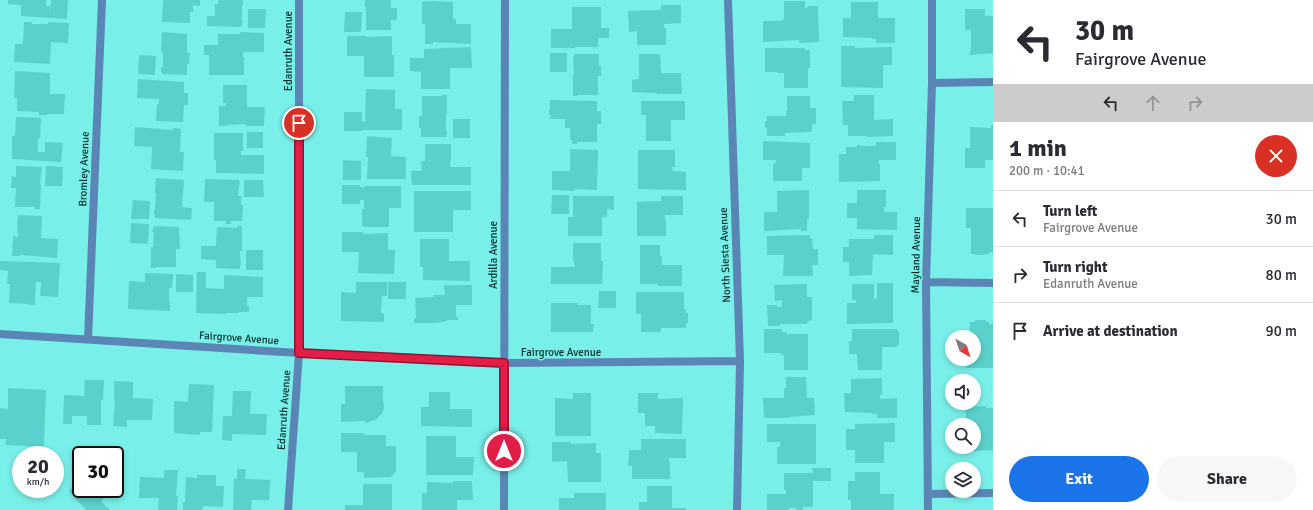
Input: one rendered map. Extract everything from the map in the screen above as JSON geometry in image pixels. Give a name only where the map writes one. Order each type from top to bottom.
[{"type":"street","name":"Bromley Avenue","points":[[88,339],[102,0]]},
{"type":"street","name":"Edanruth Avenue","points":[[288,510],[299,353],[299,0]]},
{"type":"street","name":"Ardilla Avenue","points":[[504,510],[505,0]]},
{"type":"street","name":"North Siesta Avenue","points":[[728,0],[740,361],[737,510]]},
{"type":"street","name":"Mayland Avenue","points":[[928,510],[926,282],[932,83],[932,0]]},
{"type":"street","points":[[932,83],[993,82]]},
{"type":"street","points":[[926,282],[993,283]]},
{"type":"street","name":"Fairgrove Avenue","points":[[0,334],[299,353],[504,363],[740,361]]},
{"type":"street","points":[[928,494],[993,493]]},
{"type":"building","points":[[8,0],[46,0],[46,6],[50,6],[50,16],[51,0],[68,0],[67,19],[21,16],[21,6],[8,4]]},
{"type":"building","points":[[163,0],[200,0],[200,6],[193,5],[193,12],[190,12],[190,23],[162,22]]},
{"type":"building","points":[[218,0],[243,0],[243,21],[241,27],[207,26],[207,16],[215,16],[215,4],[218,4]]},
{"type":"building","points":[[365,0],[391,0],[391,8],[397,8],[397,20],[391,20],[391,30],[366,30]]},
{"type":"building","points":[[784,1],[805,1],[805,8],[808,6],[818,6],[819,42],[799,43],[799,40],[763,42],[763,21],[781,21],[784,19]]},
{"type":"building","points":[[422,2],[453,2],[453,19],[456,19],[456,24],[471,24],[471,44],[433,42],[433,44],[425,44],[425,24],[422,24]]},
{"type":"building","points":[[851,2],[878,2],[878,18],[895,18],[895,43],[876,43],[876,39],[872,38],[843,37],[843,18],[851,18]]},
{"type":"building","points":[[661,5],[681,5],[681,23],[664,24],[664,28],[666,28],[666,45],[637,45],[637,31],[629,32],[628,11],[658,10],[661,9]]},
{"type":"building","points":[[572,7],[601,7],[601,28],[609,28],[609,38],[598,38],[598,47],[551,48],[551,29],[572,29]]},
{"type":"building","points":[[248,9],[266,9],[265,28],[248,28]]},
{"type":"building","points":[[965,9],[985,9],[985,16],[993,16],[993,53],[970,55],[971,30],[965,30]]},
{"type":"building","points":[[345,12],[362,12],[361,32],[344,32]]},
{"type":"building","points":[[24,22],[32,22],[32,24],[48,24],[48,22],[69,23],[68,43],[51,42],[50,64],[14,62],[15,44],[23,44]]},
{"type":"building","points":[[162,32],[187,34],[187,52],[190,53],[189,64],[187,64],[187,75],[162,74]]},
{"type":"building","points":[[240,32],[264,33],[264,52],[243,52],[244,75],[209,75],[209,55],[204,55],[204,45],[218,45],[218,34],[240,34]]},
{"type":"building","points":[[347,36],[392,36],[394,77],[364,77],[364,56],[347,56]]},
{"type":"building","points":[[841,46],[855,46],[855,48],[892,47],[892,65],[883,65],[883,88],[841,87]]},
{"type":"building","points":[[471,47],[472,68],[450,68],[450,89],[421,89],[421,72],[410,71],[410,58],[424,58],[424,49]]},
{"type":"building","points":[[765,48],[805,48],[804,50],[810,50],[808,88],[784,88],[784,73],[765,72]]},
{"type":"building","points":[[550,53],[567,53],[567,72],[550,72]]},
{"type":"building","points":[[574,54],[599,54],[601,76],[598,76],[598,95],[573,96]]},
{"type":"building","points":[[639,54],[660,54],[661,73],[681,73],[682,94],[632,92],[632,80],[639,79]]},
{"type":"building","points":[[139,55],[156,56],[155,75],[138,74]]},
{"type":"building","points":[[15,71],[50,73],[50,94],[65,94],[64,114],[39,115],[39,112],[17,111],[17,98],[14,98]]},
{"type":"building","points":[[138,79],[184,82],[184,93],[188,93],[188,105],[184,105],[183,122],[156,121],[157,104],[159,104],[159,99],[137,98]]},
{"type":"building","points":[[223,85],[247,85],[247,107],[265,107],[264,126],[246,126],[245,124],[219,126],[219,106],[226,106],[226,103],[223,103]]},
{"type":"building","points":[[366,89],[395,90],[395,109],[402,109],[402,130],[344,131],[344,112],[362,112],[362,121],[365,122]]},
{"type":"building","points":[[447,95],[446,137],[421,137],[419,116],[422,116],[422,96]]},
{"type":"building","points":[[854,95],[874,95],[874,120],[893,119],[893,136],[848,136],[848,125],[843,125],[842,101],[854,101]]},
{"type":"building","points":[[787,96],[810,96],[810,108],[816,108],[816,124],[812,124],[812,131],[810,132],[785,133],[785,136],[767,136],[765,121],[767,121],[767,116],[786,116]]},
{"type":"building","points":[[550,100],[597,101],[597,111],[601,111],[601,124],[597,124],[597,142],[577,142],[577,144],[572,144],[572,140],[570,140],[570,128],[565,128],[565,119],[550,119]]},
{"type":"building","points":[[641,101],[685,101],[685,120],[671,120],[671,141],[646,141],[646,115],[641,115]]},
{"type":"building","points":[[16,117],[41,118],[40,139],[38,138],[38,152],[45,152],[45,142],[63,143],[61,162],[12,159],[12,136],[15,136]]},
{"type":"building","points":[[453,119],[470,119],[470,138],[453,138]]},
{"type":"building","points":[[991,125],[993,125],[993,160],[985,160],[985,168],[965,168],[965,148],[970,148],[970,127],[991,128]]},
{"type":"building","points":[[135,127],[173,130],[173,128],[181,129],[180,152],[184,152],[183,171],[151,169],[152,147],[134,146]]},
{"type":"building","points":[[247,132],[263,132],[263,148],[247,148]]},
{"type":"building","points":[[214,133],[243,133],[243,151],[241,151],[241,155],[264,155],[264,174],[216,173],[216,160],[214,160]]},
{"type":"building","points":[[367,136],[392,138],[391,156],[406,157],[406,179],[367,179]]},
{"type":"building","points":[[763,141],[810,143],[810,168],[802,168],[802,181],[773,181],[773,164],[775,164],[776,160],[763,160]]},
{"type":"building","points":[[876,142],[896,142],[896,160],[879,160],[880,181],[839,182],[839,154],[846,154],[846,147],[857,147],[857,145],[876,146]]},
{"type":"building","points":[[425,144],[451,144],[450,167],[471,167],[471,185],[412,185],[411,171],[422,171],[421,162],[425,161]]},
{"type":"building","points":[[570,149],[598,150],[597,190],[552,190],[552,171],[570,171]]},
{"type":"building","points":[[638,150],[675,150],[675,167],[672,167],[673,171],[686,172],[686,190],[638,189]]},
{"type":"building","points":[[343,160],[361,161],[361,180],[343,180]]},
{"type":"building","points":[[16,166],[42,167],[40,209],[35,209],[35,207],[15,207],[16,188],[11,188],[12,176],[16,177]]},
{"type":"building","points":[[46,166],[63,167],[62,186],[45,186]]},
{"type":"building","points":[[156,178],[184,180],[182,207],[192,208],[191,220],[155,218]]},
{"type":"building","points":[[205,179],[239,180],[240,186],[238,196],[241,196],[241,205],[243,205],[242,221],[231,221],[231,224],[226,224],[226,221],[214,221],[214,202],[204,202]]},
{"type":"building","points":[[244,180],[263,180],[264,197],[244,197]]},
{"type":"building","points":[[342,185],[360,185],[360,187],[364,188],[364,186],[401,186],[401,208],[389,208],[389,227],[364,227],[362,226],[362,209],[364,209],[364,200],[360,200],[360,204],[342,204]]},
{"type":"building","points":[[809,190],[809,219],[807,219],[807,231],[801,231],[801,229],[764,231],[764,212],[777,212],[777,191]]},
{"type":"building","points":[[857,190],[886,190],[886,207],[884,207],[884,212],[897,212],[897,230],[857,229],[857,218],[847,218],[847,203],[857,203]]},
{"type":"building","points":[[414,191],[471,191],[471,210],[453,210],[453,232],[414,232]]},
{"type":"building","points":[[552,195],[569,195],[569,214],[551,214]]},
{"type":"building","points":[[573,196],[614,196],[614,210],[607,209],[607,217],[602,217],[602,236],[568,236],[568,217],[573,217]]},
{"type":"building","points":[[661,196],[683,196],[683,215],[665,215],[666,236],[637,236],[637,202],[661,201]]},
{"type":"building","points":[[133,200],[150,201],[149,219],[131,219]]},
{"type":"building","points":[[966,208],[993,208],[993,252],[989,252],[989,254],[985,255],[971,254],[971,228],[966,228]]},
{"type":"building","points":[[18,215],[42,216],[41,238],[58,239],[57,258],[20,255],[12,256],[13,236],[18,237]]},
{"type":"building","points":[[131,223],[149,224],[148,244],[130,243]]},
{"type":"building","points":[[154,226],[179,227],[180,249],[176,249],[176,267],[151,268],[151,247],[153,247],[154,232],[152,232]]},
{"type":"building","points":[[237,226],[242,226],[240,269],[216,268],[216,260],[201,259],[201,246],[216,246],[217,227],[237,228]]},
{"type":"building","points":[[342,232],[363,232],[363,234],[388,233],[388,250],[395,250],[394,274],[358,273],[359,252],[342,252]]},
{"type":"building","points":[[810,235],[810,238],[812,238],[813,249],[818,249],[818,265],[812,265],[813,276],[783,276],[784,255],[767,255],[767,236]]},
{"type":"building","points":[[874,235],[893,235],[893,255],[873,254],[872,275],[849,276],[849,262],[843,262],[843,247],[849,247],[849,239],[874,239]]},
{"type":"building","points":[[420,239],[449,239],[449,261],[470,261],[470,281],[423,280],[423,267],[420,267]]},
{"type":"building","points":[[573,243],[601,243],[601,261],[603,261],[602,284],[551,284],[551,267],[575,267],[573,261]]},
{"type":"building","points":[[640,245],[660,245],[662,265],[682,265],[682,286],[640,284]]},
{"type":"building","points":[[246,250],[263,250],[263,270],[246,270]]},
{"type":"building","points":[[0,261],[60,263],[58,297],[40,296],[41,282],[36,282],[35,305],[9,303],[10,284],[7,284],[8,271],[0,270]]},
{"type":"building","points":[[197,272],[206,272],[206,288],[224,289],[224,275],[263,277],[263,297],[247,297],[249,312],[226,314],[196,313]]},
{"type":"building","points":[[145,273],[173,274],[172,288],[169,288],[170,311],[128,309],[129,281],[145,282]]},
{"type":"building","points":[[176,274],[193,275],[193,292],[176,292]]},
{"type":"building","points":[[356,282],[387,282],[387,296],[382,296],[381,313],[384,313],[384,322],[341,321],[341,292],[356,293]]},
{"type":"building","points":[[388,282],[406,282],[406,299],[388,299]]},
{"type":"building","points":[[877,283],[893,283],[893,323],[847,324],[847,303],[856,303],[856,300],[852,300],[852,284],[874,284],[874,299],[877,299]]},
{"type":"building","points":[[807,284],[807,297],[812,297],[812,320],[808,321],[807,324],[780,324],[780,326],[768,326],[767,305],[777,305],[777,307],[782,307],[782,300],[775,301],[774,285]]},
{"type":"building","points":[[444,285],[472,285],[472,305],[456,305],[456,317],[458,317],[458,320],[447,320],[435,323],[414,323],[414,318],[416,318],[415,298],[445,295]]},
{"type":"building","points":[[599,291],[616,291],[616,308],[598,308]]},
{"type":"building","points":[[636,292],[684,292],[684,309],[686,309],[686,313],[688,313],[688,323],[686,323],[686,328],[661,328],[661,332],[641,332],[641,314],[636,314]]},
{"type":"building","points":[[551,303],[578,303],[578,305],[591,305],[591,324],[594,324],[593,332],[551,332]]},
{"type":"building","points":[[975,320],[986,320],[989,324],[993,324],[993,368],[966,368],[966,366],[981,366],[981,330],[970,330],[970,322],[975,322]]},
{"type":"building","points":[[764,329],[782,329],[782,332],[787,332],[787,334],[808,334],[808,370],[784,370],[784,355],[781,355],[781,353],[764,353]]},
{"type":"building","points":[[852,329],[897,329],[897,331],[899,331],[899,345],[897,345],[897,347],[882,347],[882,370],[858,370],[857,354],[849,354],[849,341],[852,341]]},
{"type":"building","points":[[786,377],[806,377],[807,398],[814,398],[815,415],[788,417],[789,418],[764,418],[763,398],[784,398]]},
{"type":"building","points":[[882,378],[882,395],[880,395],[880,399],[897,398],[897,418],[877,418],[877,414],[872,413],[845,412],[844,393],[851,393],[851,379]]},
{"type":"building","points":[[85,380],[104,380],[103,400],[101,400],[101,425],[87,425],[87,416],[72,416],[72,424],[63,424],[64,395],[84,396]]},
{"type":"building","points":[[114,381],[133,382],[133,398],[153,399],[152,420],[127,420],[127,427],[113,426],[115,401]]},
{"type":"building","points":[[189,384],[214,385],[212,432],[200,432],[200,435],[174,433],[174,401],[188,402]]},
{"type":"building","points":[[345,386],[383,386],[383,412],[377,419],[365,423],[365,421],[341,422],[341,404],[345,404]]},
{"type":"building","points":[[8,388],[46,390],[44,446],[6,445],[6,439],[0,439],[0,408],[8,409]]},
{"type":"building","points":[[233,391],[251,391],[250,414],[267,414],[266,435],[232,434],[232,441],[222,440],[223,416],[232,416]]},
{"type":"building","points":[[429,392],[450,392],[450,409],[472,409],[472,427],[421,426],[421,407],[429,407]]},
{"type":"building","points":[[573,393],[591,393],[591,436],[555,436],[555,398],[573,399]]},
{"type":"building","points":[[638,393],[658,393],[658,399],[683,398],[682,434],[655,433],[655,426],[645,426],[645,413],[638,413]]},
{"type":"building","points":[[981,406],[993,408],[993,450],[981,451],[981,418],[966,418],[966,410],[981,410]]},
{"type":"building","points":[[895,423],[895,442],[884,442],[884,463],[855,463],[855,450],[846,450],[846,429],[855,429],[855,424]]},
{"type":"building","points":[[767,424],[816,424],[816,464],[777,464],[777,447],[780,447],[780,442],[767,442]]},
{"type":"building","points":[[341,433],[386,435],[386,446],[396,446],[396,471],[391,477],[364,478],[364,472],[357,472],[357,452],[341,452]]},
{"type":"building","points":[[426,436],[456,436],[456,457],[474,457],[473,475],[426,475]]},
{"type":"building","points":[[641,439],[686,439],[686,458],[669,458],[670,479],[632,479],[632,466],[628,466],[629,450],[641,450]]},
{"type":"building","points":[[552,442],[571,442],[571,444],[596,443],[596,453],[601,453],[601,482],[568,482],[567,461],[552,462]]},
{"type":"building","points":[[812,468],[831,468],[831,481],[813,481],[813,507],[803,507],[803,510],[789,508],[789,510],[767,510],[767,494],[786,494],[786,490],[784,490],[784,473],[813,473]]},
{"type":"building","points":[[237,469],[246,469],[245,479],[270,480],[269,500],[252,500],[251,510],[233,510],[234,478],[237,479]]},
{"type":"building","points":[[164,470],[178,470],[176,496],[178,496],[177,510],[158,510],[159,498],[139,498],[140,477],[164,478]]},
{"type":"building","points":[[855,472],[880,472],[880,494],[894,494],[894,510],[851,510],[851,500],[848,500],[848,481],[855,481]]},
{"type":"building","points":[[197,475],[216,475],[216,486],[224,486],[223,507],[203,506],[202,510],[183,510],[183,502],[185,502],[186,477],[197,478]]},
{"type":"building","points":[[453,481],[472,481],[473,500],[457,500],[457,510],[422,510],[422,493],[427,493],[427,482],[453,483]]},
{"type":"building","points":[[363,484],[392,484],[392,510],[345,510],[345,505],[363,505]]},
{"type":"building","points":[[647,486],[672,486],[672,508],[686,508],[686,510],[639,510],[639,502],[647,502]]},
{"type":"building","points":[[574,493],[606,493],[606,510],[559,510],[559,498],[574,498]]},
{"type":"building","points":[[75,498],[104,498],[101,501],[110,510],[86,510]]},
{"type":"route","points":[[299,123],[299,353],[504,363],[504,451]]}]
